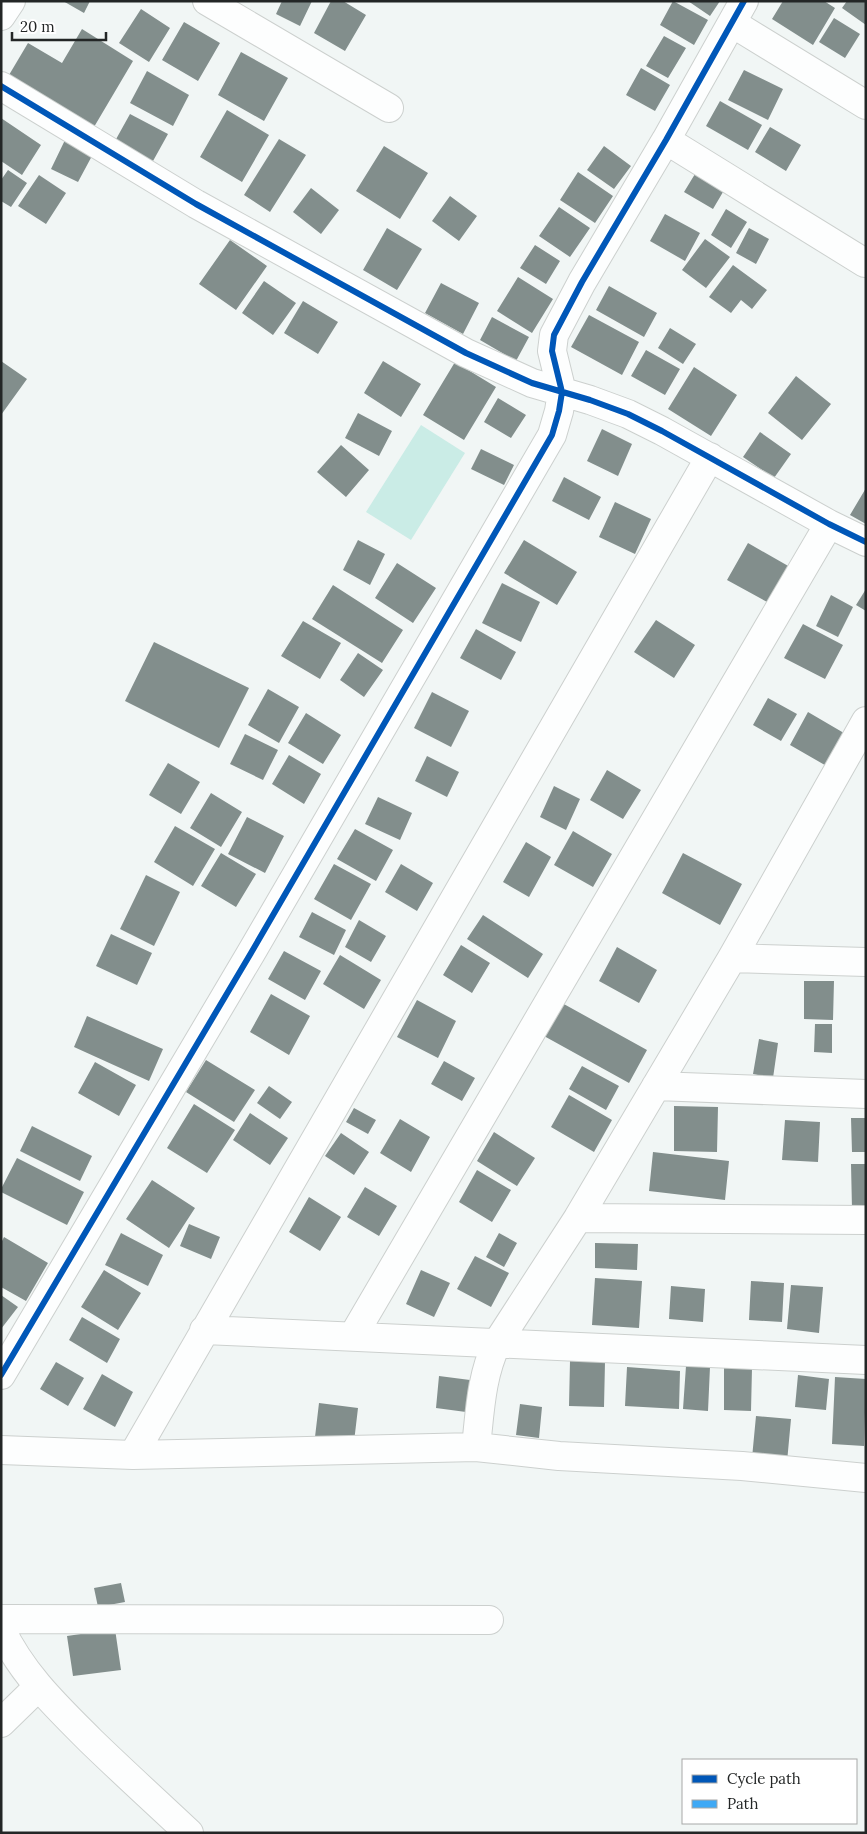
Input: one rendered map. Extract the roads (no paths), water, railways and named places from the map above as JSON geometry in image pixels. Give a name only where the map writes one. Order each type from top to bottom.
[{"type":"street","points":[[1,16],[11,1]]},
{"type":"street","points":[[207,1],[389,108]]},
{"type":"street","points":[[1,1375],[246,962],[552,435],[562,392],[552,351],[554,336],[582,282],[666,140],[738,12],[866,105]]},
{"type":"street","points":[[1,86],[196,204],[466,353],[532,383],[590,400],[628,414],[710,457],[829,524],[866,542]]},
{"type":"street","points":[[666,140],[865,262]]},
{"type":"street","points":[[133,1455],[710,457]]},
{"type":"street","points":[[353,1336],[829,524]]},
{"type":"street","points":[[476,1447],[482,1384],[488,1361],[497,1343],[578,1218],[732,958],[866,721]]},
{"type":"street","points":[[732,958],[866,962]]},
{"type":"street","points":[[656,1086],[866,1094]]},
{"type":"street","points":[[578,1218],[866,1220]]},
{"type":"street","points":[[204,1330],[866,1360]]},
{"type":"street","points":[[2,1451],[133,1455],[476,1447],[559,1456],[742,1466],[866,1478]]},
{"type":"street","points":[[1,1619],[489,1620]]},
{"type":"street","points":[[1,1629],[18,1662],[38,1687],[107,1757],[188,1833]]},
{"type":"street","points":[[1,1723],[38,1687]]}]
